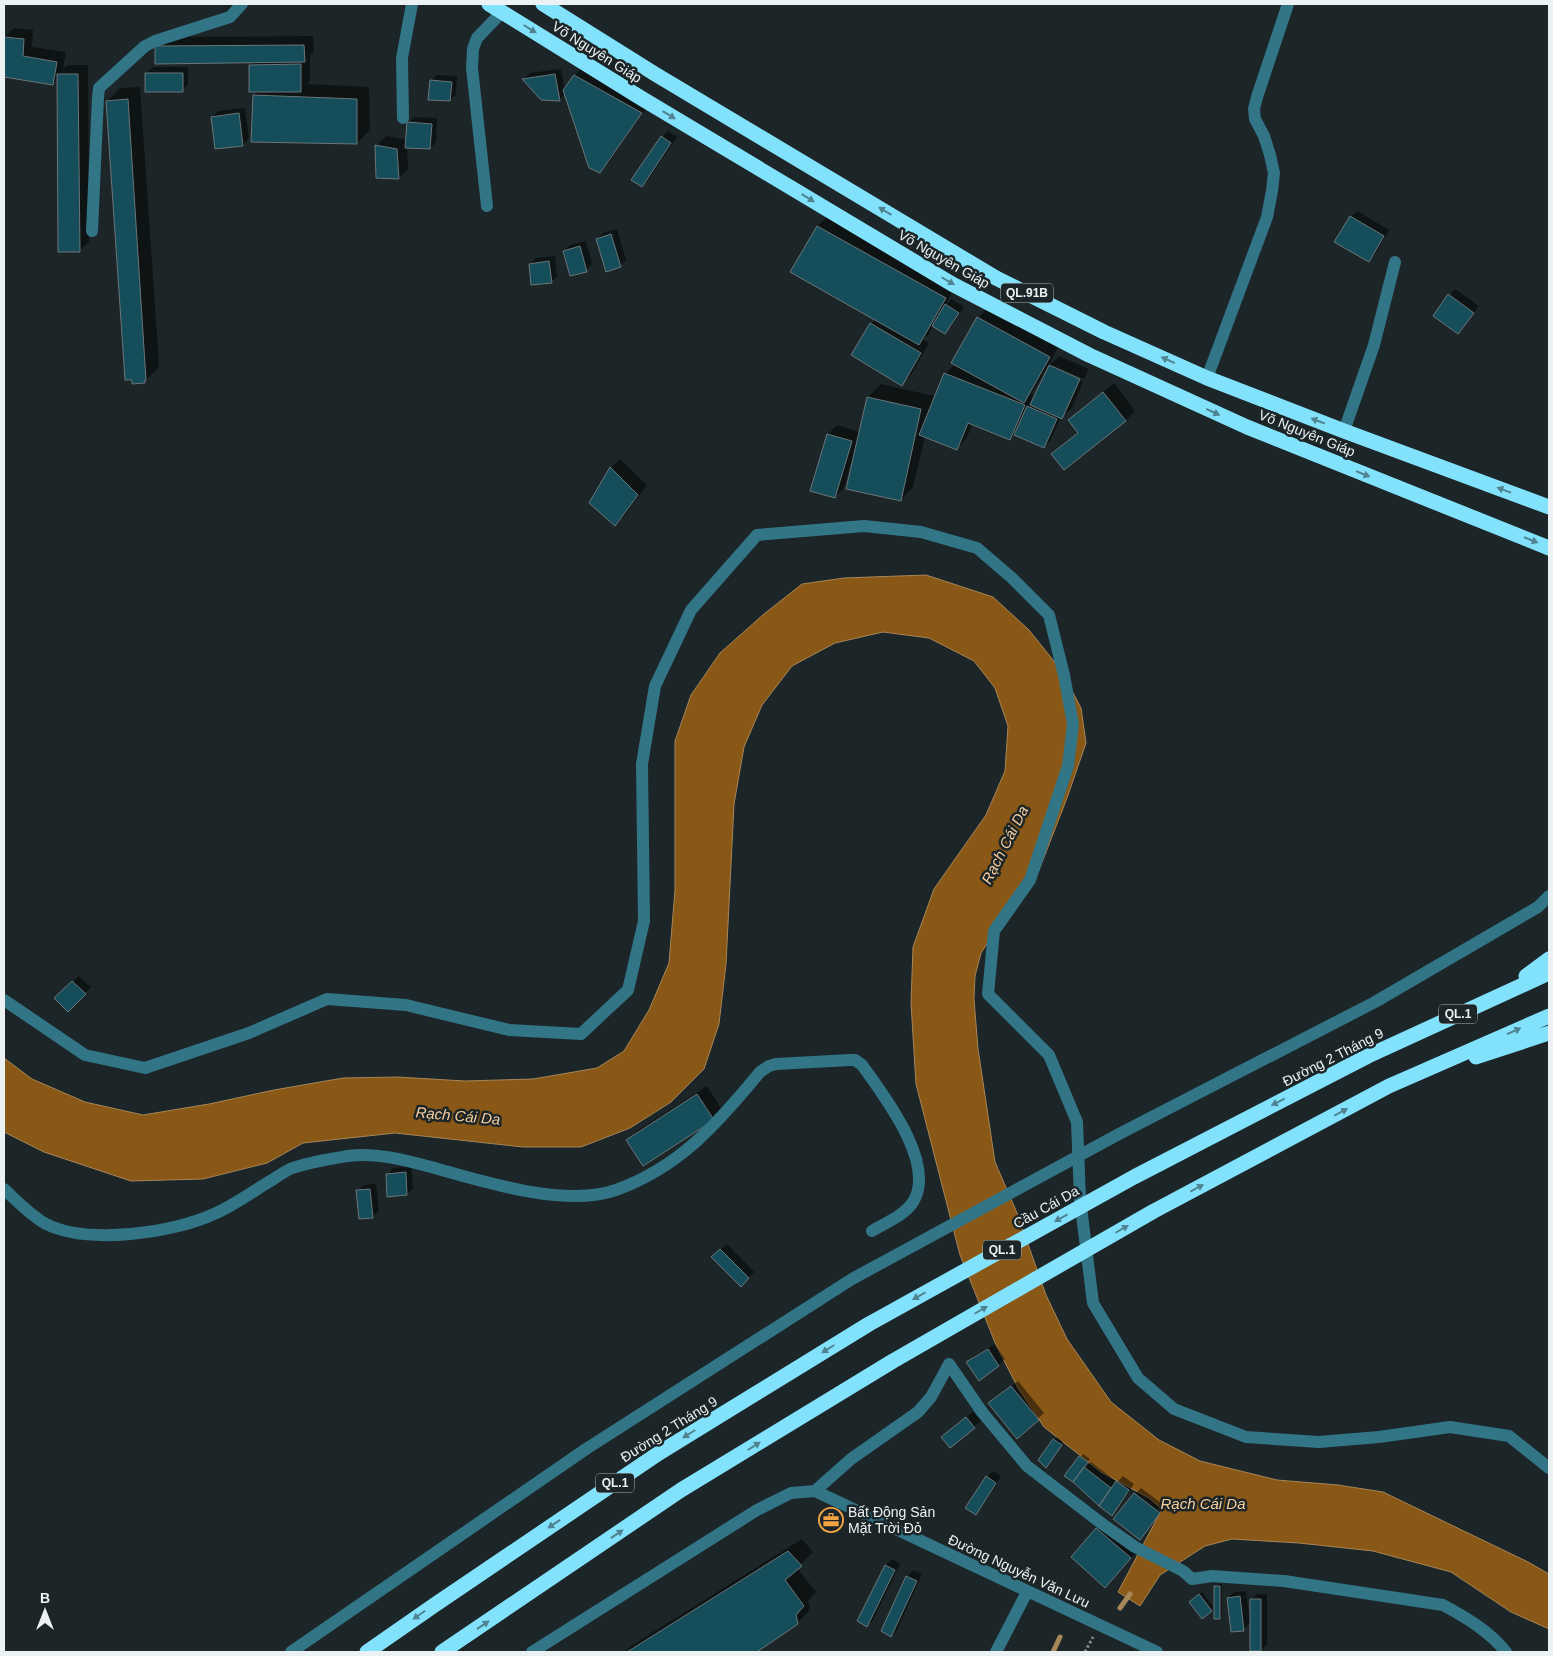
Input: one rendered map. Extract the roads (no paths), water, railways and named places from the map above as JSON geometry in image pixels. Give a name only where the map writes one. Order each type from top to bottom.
[{"type":"highway","name":"Võ Nguyên Giáp","points":[[543,4],[655,74],[996,278],[1104,332],[1207,378],[1549,507]]},
{"type":"highway","name":"Võ Nguyên Giáp","points":[[495,8],[641,98],[952,284],[1089,355],[1247,427],[1549,548]]},
{"type":"highway","points":[[641,98],[655,74]]},
{"type":"highway","points":[[1368,1056],[1529,974],[1549,959]]},
{"type":"highway","name":"Đường 2 Tháng 9","points":[[1134,1177],[1368,1056],[1549,973]]},
{"type":"highway","points":[[442,1652],[681,1490],[893,1361],[1154,1211],[1390,1086],[1549,1016]]},
{"type":"highway","points":[[1390,1086],[1549,1033]]},
{"type":"highway","name":"Cầu Cái Da","points":[[869,1324],[1134,1177]]},
{"type":"highway","name":"Đường 2 Tháng 9","points":[[367,1652],[659,1453],[869,1324]]},
{"type":"street","points":[[92,231],[100,88],[145,46],[230,16],[242,4]]},
{"type":"street","points":[[402,118],[402,58],[412,4]]},
{"type":"street","points":[[1207,378],[1267,217],[1274,173],[1264,136],[1255,119],[1254,109],[1256,97],[1288,4]]},
{"type":"street","points":[[488,206],[472,68],[473,49],[477,38],[495,8]]},
{"type":"street","points":[[1344,430],[1374,345],[1395,262]]},
{"type":"street","points":[[4,1000],[85,1055],[145,1068],[250,1033],[327,999],[406,1005],[509,1030],[581,1034],[628,990],[644,921],[642,764],[655,686],[691,610],[757,535],[864,526],[921,532],[976,548],[1012,578],[1049,615],[1064,675],[1073,724],[1068,766],[1030,880],[994,931],[988,994],[1049,1056],[1077,1122],[1080,1199],[1093,1303],[1138,1378],[1174,1409],[1246,1437],[1319,1442],[1379,1437],[1450,1427],[1509,1436],[1549,1468]]},
{"type":"street","points":[[291,1652],[586,1450],[852,1279],[1119,1134],[1375,1002],[1538,907],[1549,896]]},
{"type":"street","points":[[4,1189],[46,1224],[95,1235],[144,1233],[204,1218],[226,1208],[289,1170],[319,1161],[350,1156],[382,1157],[550,1196],[597,1195],[616,1190],[669,1164],[683,1154],[718,1122],[760,1072],[769,1066],[784,1063],[855,1060],[862,1065],[892,1107],[914,1151],[919,1178],[917,1193],[907,1210],[872,1230]]},
{"type":"street","points":[[532,1652],[757,1510],[791,1493],[815,1491],[851,1460],[918,1412],[934,1391],[949,1364],[982,1412],[1021,1462],[1135,1547],[1183,1571],[1192,1579],[1212,1576],[1284,1581],[1443,1605],[1467,1618],[1493,1637],[1506,1652]]},
{"type":"street","name":"Đường Nguyễn Văn Lưu","points":[[815,1491],[1157,1652]]},
{"type":"street","points":[[996,1652],[1027,1592]]},
{"type":"water","name":"Rạch Cái Da","points":[[926,575],[993,597],[1029,630],[1061,670],[1081,708],[1086,743],[1067,798],[1039,870],[1013,904],[981,953],[975,976],[974,999],[978,1049],[995,1162],[1017,1213],[1046,1295],[1067,1339],[1111,1402],[1159,1440],[1200,1461],[1277,1480],[1338,1485],[1383,1492],[1549,1574],[1549,1629],[1511,1612],[1451,1572],[1373,1551],[1299,1543],[1232,1539],[1205,1546],[1160,1575],[1140,1606],[1118,1592],[1162,1509],[1149,1498],[1101,1472],[1044,1427],[1018,1388],[996,1345],[960,1255],[916,1084],[911,1003],[913,947],[934,889],[986,815],[1005,771],[1008,726],[995,688],[974,661],[929,638],[883,632],[835,643],[792,666],[762,705],[744,747],[734,804],[726,964],[719,1024],[704,1069],[671,1102],[630,1128],[581,1147],[523,1147],[395,1133],[303,1143],[267,1163],[203,1179],[131,1181],[44,1152],[4,1132],[4,1058],[32,1079],[85,1102],[143,1115],[343,1078],[397,1077],[465,1081],[533,1079],[597,1068],[624,1051],[649,1010],[669,963],[675,890],[675,741],[691,695],[720,653],[764,614],[802,584],[844,578]]},
{"type":"waterway","points":[[1120,1608],[1130,1594]]},
{"type":"waterway","points":[[1053,1652],[1060,1637]]},
{"type":"place","name":"Bất Động Sản Mặt Trời Đỏ","points":[[831,1520]]}]
